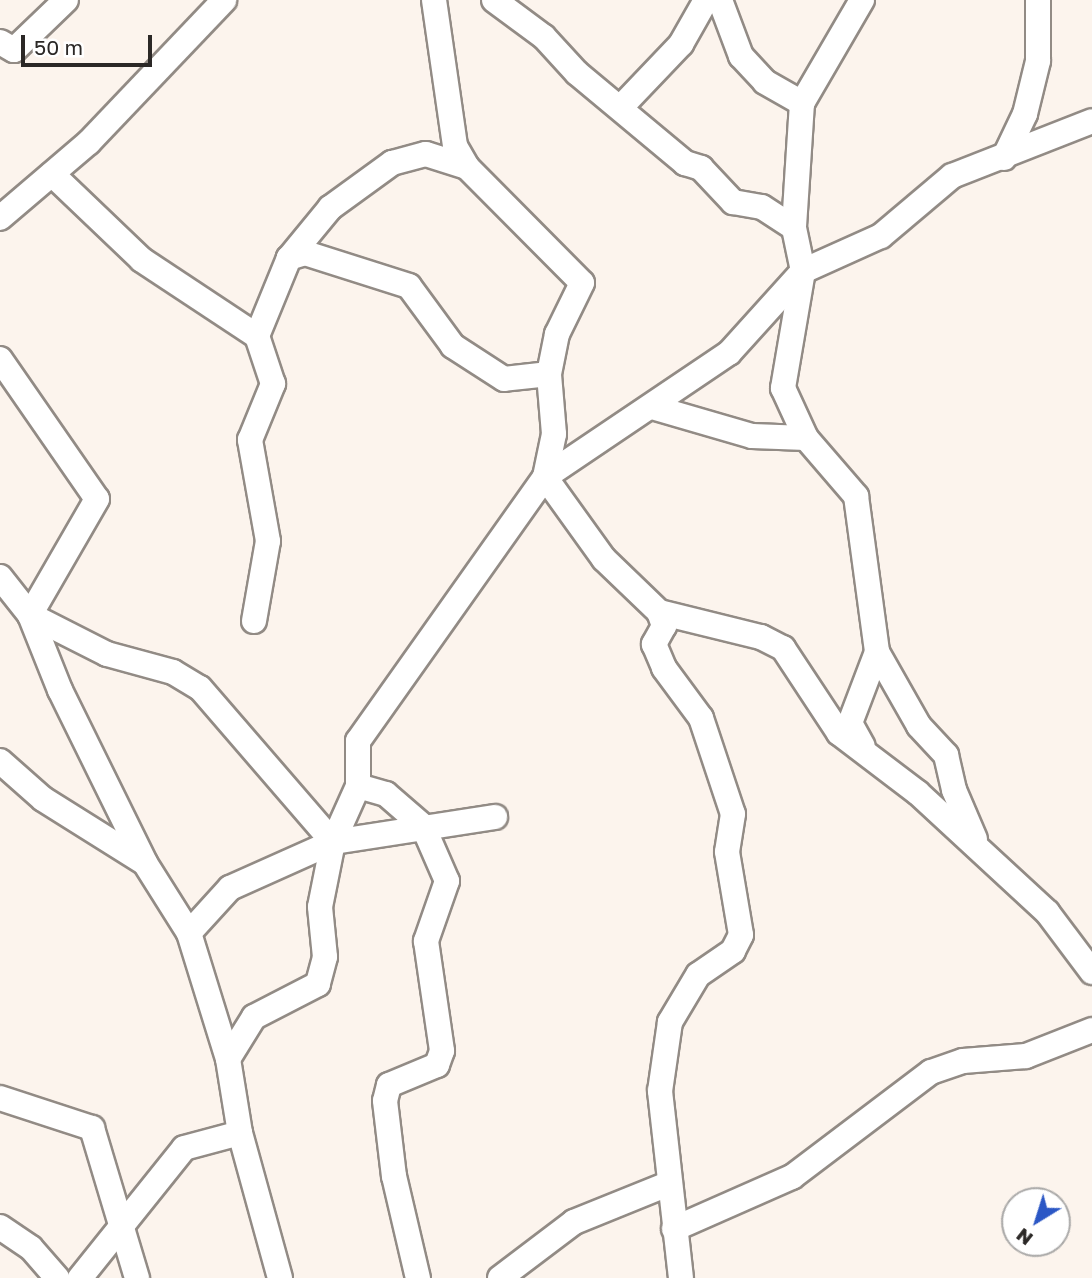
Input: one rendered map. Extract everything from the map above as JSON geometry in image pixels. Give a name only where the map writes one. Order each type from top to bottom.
[{"type":"street","points":[[0,42],[14,50],[66,0]]},
{"type":"street","points":[[0,218],[52,174],[225,0]]},
{"type":"street","points":[[434,0],[455,145],[467,167],[582,283],[556,334],[549,374],[554,433],[545,477],[604,559],[659,612],[664,626],[654,644],[664,668],[701,718],[733,814],[727,852],[741,935],[733,951],[698,975],[670,1022],[660,1091],[668,1184],[681,1278]]},
{"type":"street","points":[[494,0],[622,106],[685,163],[701,168],[733,202],[762,207],[794,228]]},
{"type":"street","points":[[622,106],[681,44],[706,0]]},
{"type":"street","points":[[720,0],[741,56],[765,82],[802,103]]},
{"type":"street","points":[[862,0],[802,103],[794,228],[803,271],[783,388],[806,438],[856,496],[877,652],[919,726],[946,755],[954,790],[980,849]]},
{"type":"street","points":[[1004,158],[1026,114],[1038,61],[1038,0]]},
{"type":"street","points":[[228,1059],[254,1017],[318,984],[325,957],[320,907],[333,842],[358,786],[358,741],[545,477],[729,353],[803,271],[881,236],[952,176],[1004,158],[1092,121]]},
{"type":"street","points":[[257,336],[289,258],[330,208],[392,163],[426,154],[467,167]]},
{"type":"street","points":[[52,174],[142,260],[257,336],[273,384],[250,440],[268,541],[254,621]]},
{"type":"street","points":[[289,258],[305,253],[409,286],[453,346],[504,379],[549,374]]},
{"type":"street","points":[[0,359],[97,499],[30,615]]},
{"type":"street","points":[[652,407],[752,436],[806,438]]},
{"type":"street","points":[[0,577],[30,615],[60,690],[145,863],[189,933],[228,1059],[240,1133],[280,1278]]},
{"type":"street","points":[[659,612],[761,637],[783,648],[839,733],[863,746],[1047,912],[1092,972]]},
{"type":"street","points":[[30,615],[107,654],[173,672],[200,688],[333,842]]},
{"type":"street","points":[[863,746],[850,723],[877,652]]},
{"type":"street","points":[[0,761],[43,799],[145,863]]},
{"type":"street","points":[[358,786],[386,794],[423,827],[447,881],[426,941],[442,1051],[437,1065],[389,1085],[385,1101],[394,1176],[418,1278]]},
{"type":"street","points":[[189,933],[230,888],[333,842],[495,817]]},
{"type":"street","points":[[674,1229],[792,1177],[931,1072],[963,1061],[1026,1056],[1092,1030]]},
{"type":"street","points":[[0,1098],[92,1128],[123,1219],[137,1278]]},
{"type":"street","points":[[80,1278],[123,1219],[184,1148],[240,1133]]},
{"type":"street","points":[[500,1278],[574,1222],[668,1184]]},
{"type":"street","points":[[0,1227],[31,1248],[57,1278]]}]
